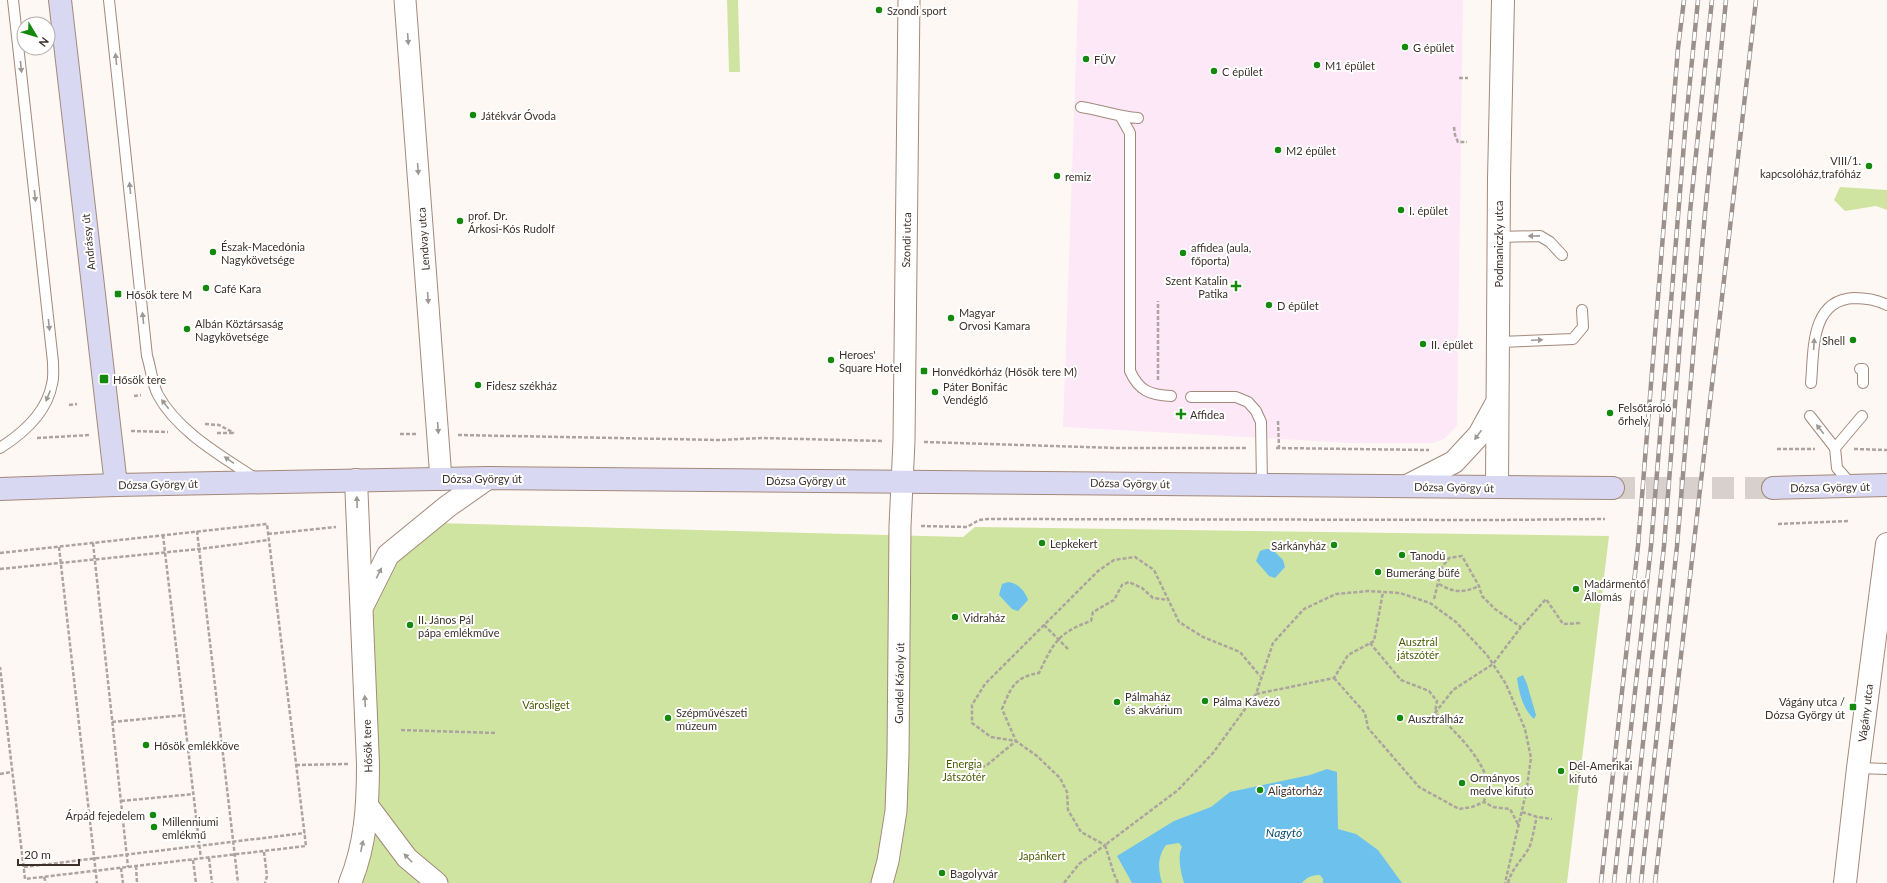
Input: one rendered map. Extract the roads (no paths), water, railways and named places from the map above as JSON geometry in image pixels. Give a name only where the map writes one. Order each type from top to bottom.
[{"type":"main road","name":"Andrássy út","points":[[60,0],[116,485]]},
{"type":"main road","name":"Dózsa György út","points":[[0,489],[116,485],[488,478],[1613,488]]},
{"type":"main road","name":"Dózsa György út","points":[[1773,488],[1887,485]]},
{"type":"street","name":"Lendvay utca","points":[[405,0],[441,479]]},
{"type":"street","name":"Szondi utca","points":[[902,481],[904,441],[909,0]]},
{"type":"street","name":"Podmaniczky utca","points":[[1496,487],[1498,237],[1504,0]]},
{"type":"street","points":[[1407,486],[1454,462],[1479,434],[1497,401]]},
{"type":"street","name":"Hősök tere","points":[[361,608],[388,555],[448,506],[488,478]]},
{"type":"street","name":"Hősök tere","points":[[350,883],[362,846],[368,806],[368,764],[356,480]]},
{"type":"street","name":"Gundel Károly út","points":[[882,883],[888,861],[896,811],[902,481]]},
{"type":"street","name":"Vágány utca","points":[[1845,883],[1858,768],[1887,544]]},
{"type":"street","points":[[368,806],[407,858],[437,883]]},
{"type":"lane","points":[[0,448],[14,439],[30,425],[43,407],[52,385],[54,362],[13,0]]},
{"type":"lane","points":[[110,0],[147,356],[158,395],[180,424],[190,433],[261,482]]},
{"type":"lane","points":[[1081,107],[1104,111],[1121,117],[1138,118]]},
{"type":"lane","points":[[1121,117],[1130,133],[1130,371],[1135,382],[1146,391],[1154,395],[1171,396]]},
{"type":"lane","points":[[1498,237],[1540,236],[1550,242],[1562,255]]},
{"type":"lane","points":[[1811,383],[1817,367],[1817,326],[1828,309],[1836,303],[1846,299],[1861,298],[1887,305]]},
{"type":"lane","points":[[1498,342],[1573,339],[1583,327],[1582,310]]},
{"type":"lane","points":[[1860,369],[1863,369],[1863,384]]},
{"type":"lane","points":[[1191,397],[1236,397],[1248,402],[1256,411],[1261,422],[1262,485]]},
{"type":"lane","points":[[1810,416],[1835,448],[1837,468],[1852,486]]},
{"type":"lane","points":[[1835,448],[1862,416]]},
{"type":"lane","points":[[1858,768],[1887,769]]},
{"type":"water","points":[[1272,549],[1283,560],[1285,567],[1275,578],[1269,576],[1256,561],[1260,551]]},
{"type":"water","points":[[1008,582],[1021,588],[1028,600],[1018,611],[1012,609],[999,595],[1002,584]]},
{"type":"water","points":[[1523,675],[1536,715],[1534,719],[1524,706],[1519,689],[1517,678]]},
{"type":"water","name":"Nagytó","points":[[1327,769],[1337,772],[1338,829],[1356,834],[1378,850],[1402,883],[1323,883],[1323,879],[1320,875],[1315,875],[1306,879],[1302,883],[1184,883],[1180,860],[1182,847],[1179,843],[1166,845],[1161,854],[1159,868],[1162,883],[1132,883],[1117,856],[1174,821],[1211,807],[1230,792],[1310,775]]},
{"type":"tunnel","points":[[1613,488],[1773,488]]},
{"type":"railway","points":[[1601,883],[1638,546],[1678,48],[1684,0]]},
{"type":"railway","points":[[1614,883],[1651,546],[1685,131],[1698,0]]},
{"type":"railway","points":[[1628,883],[1664,546],[1690,212],[1712,0]]},
{"type":"railway","points":[[1641,883],[1677,546],[1705,213],[1726,0]]},
{"type":"railway","points":[[1655,883],[1756,0]]},
{"type":"place","name":"Szondi sport","points":[[879,10]]},
{"type":"place","name":"G épület","points":[[1405,47]]},
{"type":"place","name":"FÜV","points":[[1086,59]]},
{"type":"place","name":"M1 épület","points":[[1317,65]]},
{"type":"place","name":"C épület","points":[[1214,71]]},
{"type":"place","name":"Játékvár Óvoda","points":[[473,115]]},
{"type":"place","name":"M2 épület","points":[[1278,150]]},
{"type":"place","name":"VIII/1. kapcsolóház,trafóház","points":[[1869,166]]},
{"type":"place","name":"remiz","points":[[1057,176]]},
{"type":"place","name":"I. épület","points":[[1401,210]]},
{"type":"place","name":"prof. Dr. Árkosi-Kós Rudolf","points":[[460,221]]},
{"type":"place","name":"Észak-Macedónia Nagykövetsége","points":[[213,252]]},
{"type":"place","name":"affidea (aula, főporta)","points":[[1183,253]]},
{"type":"place","name":"Szent Katalin Patika","points":[[1236,286]]},
{"type":"place","name":"Café Kara","points":[[206,288]]},
{"type":"place","name":"Hősök tere M","points":[[118,294]]},
{"type":"place","name":"D épület","points":[[1269,305]]},
{"type":"place","name":"Magyar Orvosi Kamara","points":[[951,318]]},
{"type":"place","name":"Albán Köztársaság Nagykövetsége","points":[[187,329]]},
{"type":"place","name":"Shell","points":[[1853,340]]},
{"type":"place","name":"II. épület","points":[[1423,344]]},
{"type":"place","name":"Heroes' Square Hotel","points":[[831,360]]},
{"type":"place","name":"Honvédkórház (Hősök tere M)","points":[[924,371]]},
{"type":"place","name":"Hősök tere","points":[[104,379]]},
{"type":"place","name":"Fidesz székház","points":[[478,385]]},
{"type":"place","name":"Páter Bonifác Vendéglő","points":[[935,392]]},
{"type":"place","name":"Felsőtároló őrhely","points":[[1610,413]]},
{"type":"place","name":"Affidea","points":[[1181,414]]},
{"type":"place","name":"Lepkekert","points":[[1042,543]]},
{"type":"place","name":"Sárkányház","points":[[1334,545]]},
{"type":"place","name":"Tanodú","points":[[1402,555]]},
{"type":"place","name":"Bumeráng büfé","points":[[1378,572]]},
{"type":"place","name":"Madármentő Állomás","points":[[1576,589]]},
{"type":"place","name":"Vidraház","points":[[955,617]]},
{"type":"place","name":"II. János Pál pápa emlékműve","points":[[410,625]]},
{"type":"place","name":"Pálma Kávézó","points":[[1205,701]]},
{"type":"place","name":"Pálmaház és akvárium","points":[[1117,702]]},
{"type":"place","name":"Vágány utca / Dózsa György út","points":[[1853,707]]},
{"type":"place","name":"Szépművészeti múzeum","points":[[668,718]]},
{"type":"place","name":"Ausztrálház","points":[[1400,718]]},
{"type":"place","name":"Hősök emlékköve","points":[[146,745]]},
{"type":"place","name":"Dél-Amerikai kifutó","points":[[1561,771]]},
{"type":"place","name":"Ormányos medve kifutó","points":[[1462,783]]},
{"type":"place","name":"Aligátorház","points":[[1260,790]]},
{"type":"place","name":"Árpád fejedelem","points":[[153,815]]},
{"type":"place","name":"Millenniumi emlékmű","points":[[154,827]]},
{"type":"place","name":"Bagolyvár","points":[[942,873]]},
{"type":"park label","name":"Ausztrál játszótér","points":[[1418,647]]},
{"type":"park label","name":"Városliget","points":[[546,704]]},
{"type":"park label","name":"Energia Játszótér","points":[[964,769]]},
{"type":"park label","name":"Japánkert","points":[[1042,855]]}]
